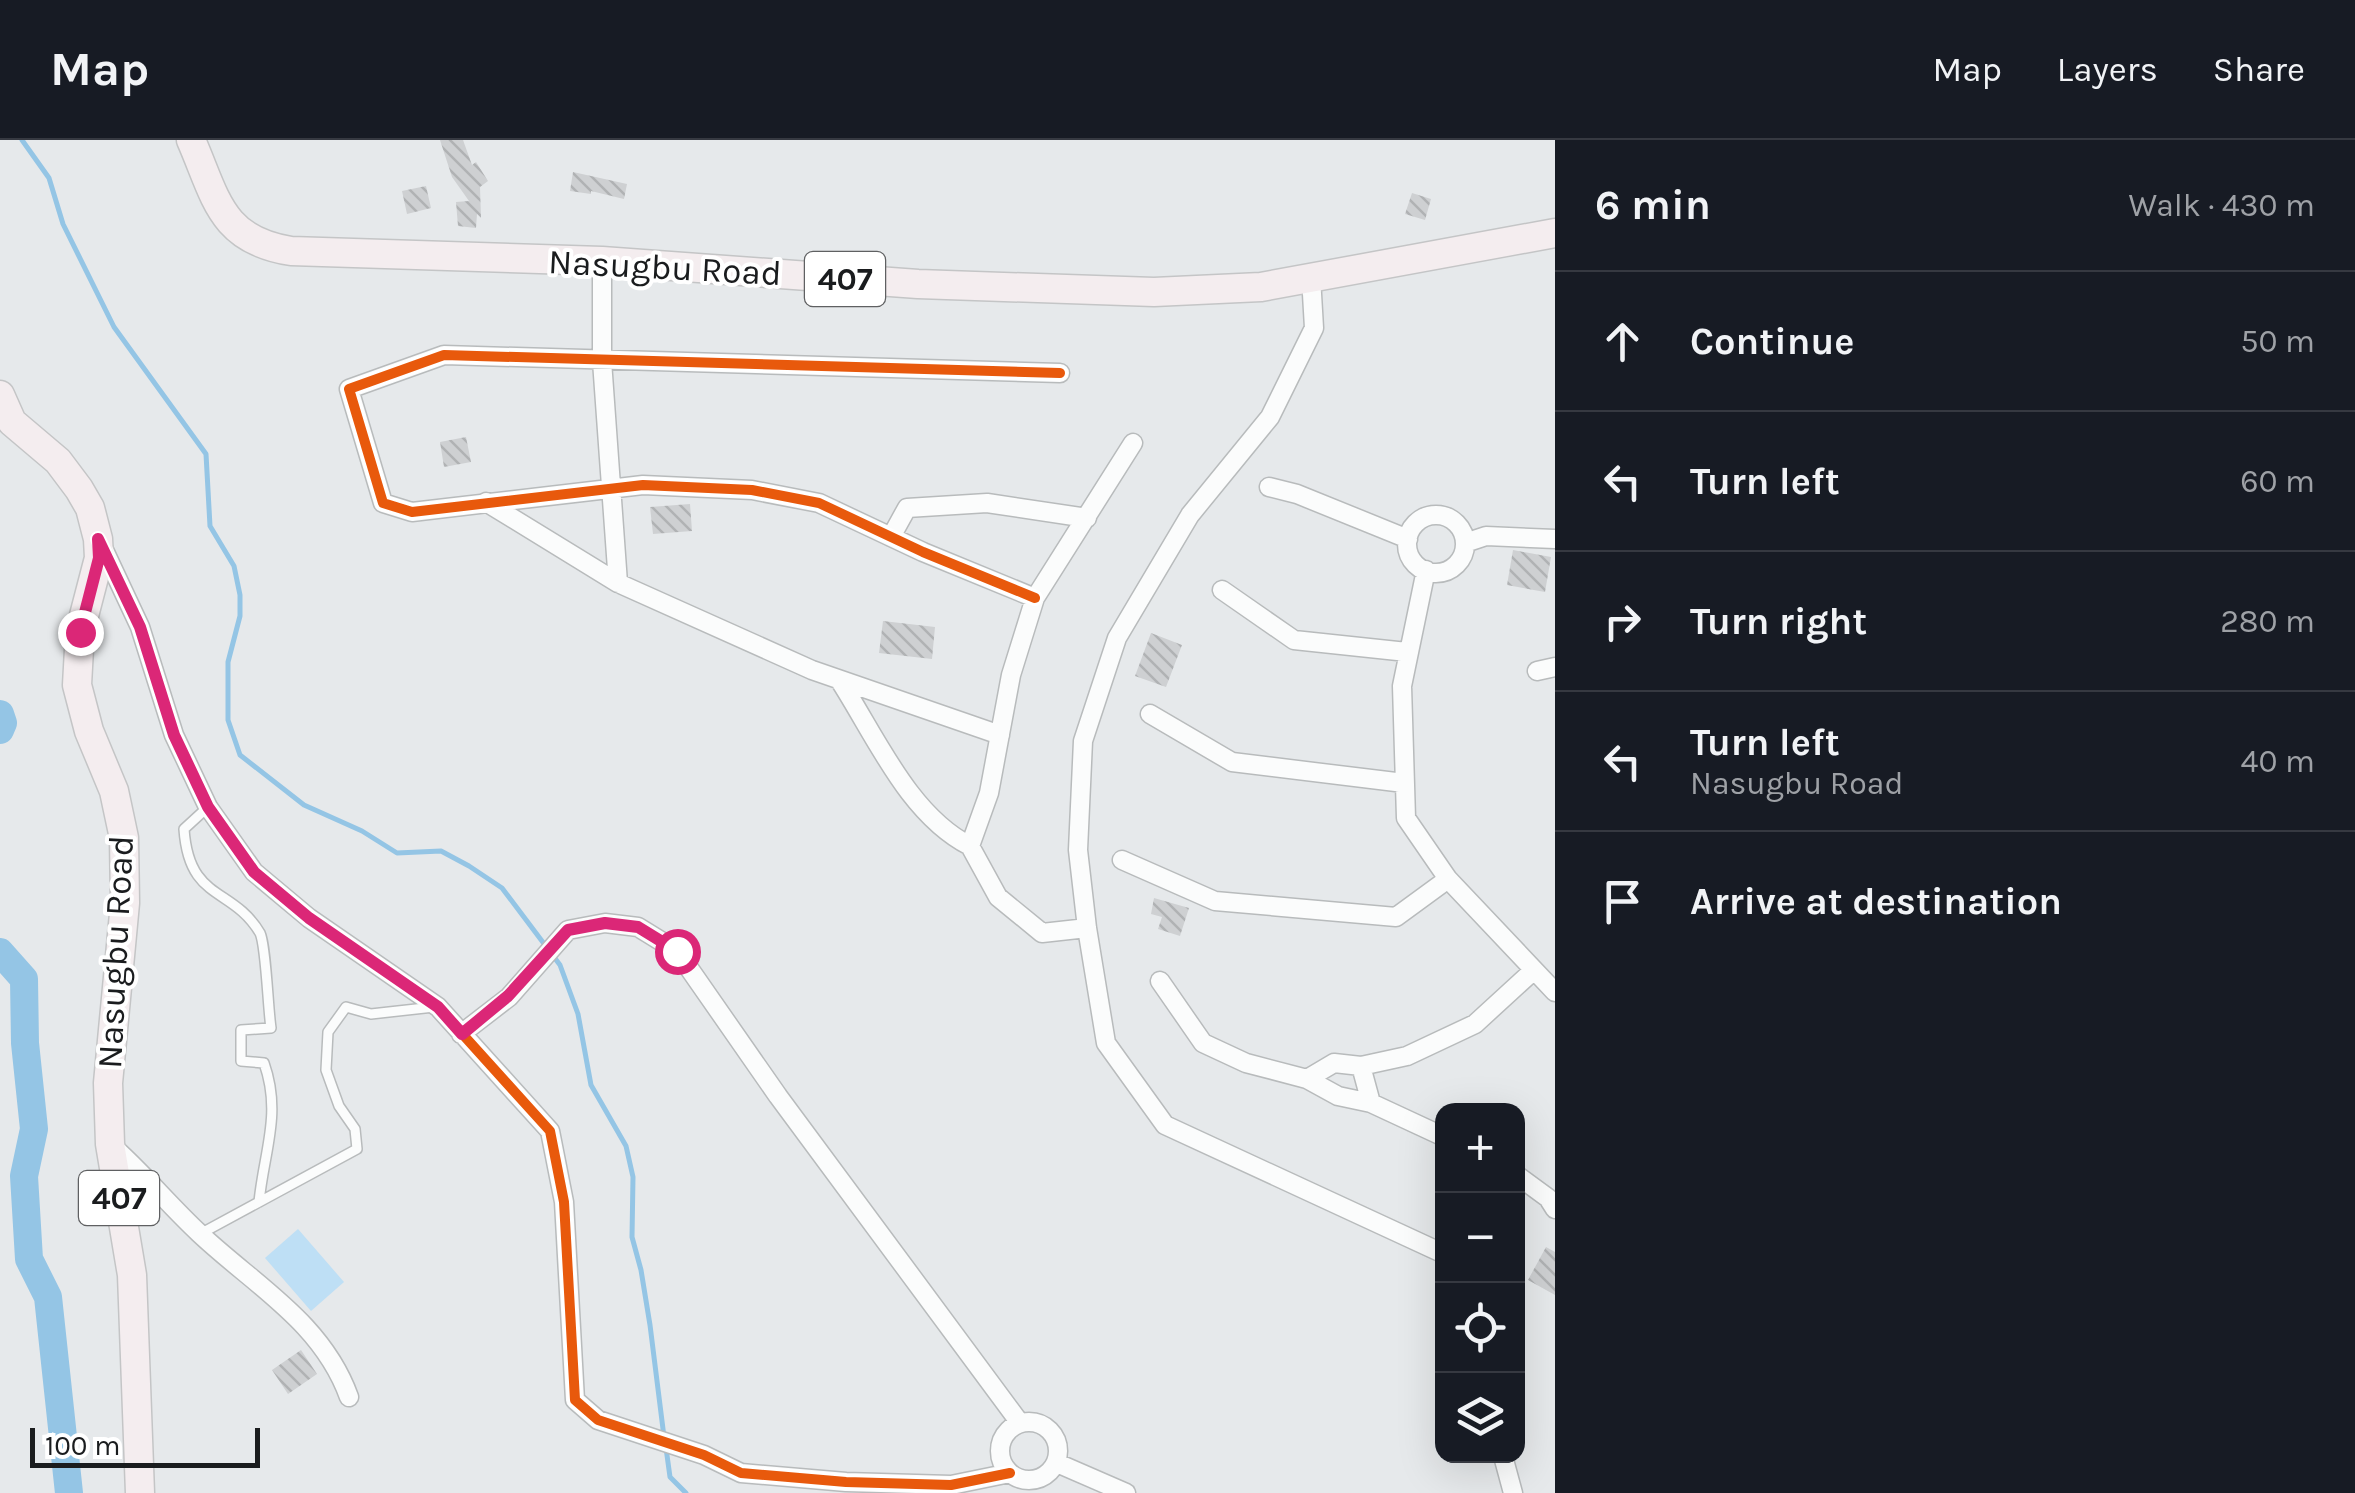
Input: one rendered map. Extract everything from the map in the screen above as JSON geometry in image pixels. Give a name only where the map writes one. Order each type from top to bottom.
[{"type":"main road","name":"Nasugbu Road","points":[[192,140],[218,208],[227,221],[256,242],[274,248],[602,262],[918,284],[1154,292],[1223,291],[1555,232]]},
{"type":"main road","name":"Nasugbu Road","points":[[0,396],[12,422],[58,461],[79,489],[90,508],[98,539],[99,558],[76,661],[81,707],[114,791],[124,838],[125,903],[108,1083],[110,1144],[132,1275],[140,1493]]},
{"type":"street","points":[[602,262],[602,360],[618,583]]},
{"type":"street","points":[[1311,277],[1314,328],[1270,417],[1190,514],[1116,638],[1083,741],[1078,850],[1087,928],[1106,1044],[1165,1125],[1435,1250]]},
{"type":"street","points":[[1035,598],[891,538],[820,503],[752,490],[643,485],[412,512],[383,503],[349,388],[444,355],[1060,374]]},
{"type":"street","points":[[970,846],[989,792],[1011,675],[1035,598],[1133,443]]},
{"type":"street","points":[[1269,487],[1297,494],[1408,539]]},
{"type":"street","points":[[486,502],[618,583],[840,681],[1000,735]]},
{"type":"street","points":[[891,538],[907,508],[987,503],[1087,518]]},
{"type":"street","points":[[1442,515],[1458,525],[1465,542],[1464,552],[1453,567],[1435,572],[1411,558],[1408,539],[1410,530],[1424,517],[1442,515]]},
{"type":"street","points":[[1465,542],[1486,536],[1555,540]]},
{"type":"street","points":[[98,539],[140,627],[174,735],[208,807],[254,872],[309,918],[438,1007],[550,1131],[564,1202],[575,1400],[598,1420],[704,1455],[741,1472],[846,1482],[950,1485],[1010,1473]]},
{"type":"street","points":[[1426,570],[1402,686],[1406,818],[1448,878],[1555,992]]},
{"type":"street","points":[[1222,590],[1294,640],[1407,652]]},
{"type":"street","points":[[840,681],[909,792],[950,836],[970,846],[998,898],[1042,932],[1087,928]]},
{"type":"street","points":[[1150,714],[1232,762],[1404,783]]},
{"type":"street","points":[[1122,860],[1215,901],[1396,917],[1448,878]]},
{"type":"street","points":[[462,1034],[508,996],[568,930],[605,923],[638,927],[677,951],[778,1096],[1020,1423]]},
{"type":"street","points":[[1306,1079],[1334,1063],[1361,1066],[1408,1056],[1475,1024],[1534,970]]},
{"type":"street","points":[[1160,981],[1204,1044],[1246,1063],[1306,1079],[1338,1096],[1371,1103],[1435,1133]]},
{"type":"street","points":[[1361,1066],[1371,1103]]},
{"type":"street","points":[[110,1144],[200,1234],[320,1340],[339,1370],[349,1397]]},
{"type":"street","points":[[1525,1181],[1548,1198],[1555,1209]]},
{"type":"street","points":[[1038,1422],[1052,1432],[1059,1447],[1056,1463],[1040,1479],[1024,1480],[1010,1473],[1001,1458],[1000,1446],[1006,1432],[1020,1423],[1038,1422]]},
{"type":"street","points":[[1056,1463],[1126,1493]]},
{"type":"street","points":[[1504,1463],[1513,1493]]},
{"type":"lane","points":[[208,807],[184,829],[185,849],[201,884],[245,912],[263,938],[271,1028],[241,1030],[241,1061],[264,1063],[272,1087],[273,1125],[259,1202]]},
{"type":"lane","points":[[200,1234],[357,1149],[355,1130],[339,1106],[326,1070],[328,1032],[346,1007],[371,1014],[438,1007]]},
{"type":"shaded area","points":[[298,1229],[344,1282],[311,1311],[265,1258]]},
{"type":"building","points":[[440,140],[463,140],[472,165],[476,162],[488,181],[480,187],[481,218],[477,214],[476,228],[458,226],[456,202],[469,201],[452,177]]},
{"type":"building","points":[[573,172],[627,184],[624,199],[591,191],[570,191]]},
{"type":"building","points":[[426,186],[431,208],[407,214],[402,191]]},
{"type":"building","points":[[1412,193],[1431,199],[1425,220],[1405,214]]},
{"type":"building","points":[[466,437],[471,462],[444,467],[440,442]]},
{"type":"building","points":[[690,504],[692,531],[653,534],[650,507]]},
{"type":"building","points":[[1513,550],[1551,557],[1545,592],[1507,585]]},
{"type":"building","points":[[883,621],[935,627],[932,659],[879,653]]},
{"type":"building","points":[[1151,633],[1182,645],[1166,687],[1135,676]]},
{"type":"building","points":[[1154,898],[1189,908],[1180,936],[1158,929],[1162,917],[1151,914]]},
{"type":"building","points":[[1546,1247],[1555,1252],[1555,1295],[1528,1280]]},
{"type":"building","points":[[301,1350],[317,1374],[288,1394],[272,1370]]},
{"type":"waterway","points":[[22,140],[49,178],[63,224],[114,327],[206,454],[210,526],[234,566],[240,595],[240,616],[228,662],[228,720],[240,755],[304,805],[362,831],[397,853],[441,851],[469,866],[502,888],[560,965],[578,1014],[591,1085],[626,1146],[633,1177],[632,1237],[650,1325],[664,1437]]},
{"type":"waterway","points":[[0,714],[0,730]]},
{"type":"waterway","points":[[0,952],[24,979],[25,1043],[34,1129],[24,1176],[29,1259],[48,1297],[69,1493]]},
{"type":"waterway","points":[[666,1448],[670,1477],[686,1493]]},
{"type":"cycle path","points":[[1035,598],[819,503],[752,490],[643,485],[412,512],[383,503],[349,389],[444,355],[1060,373]]},
{"type":"cycle path","points":[[98,539],[140,627],[174,735],[208,807],[254,872],[309,918],[438,1007],[550,1131],[564,1202],[575,1400],[598,1420],[704,1455],[741,1473],[951,1485],[1010,1473]]},
{"type":"route","points":[[80,632],[99,558],[98,539],[140,627],[174,735],[208,807],[254,872],[309,918],[438,1007],[462,1034],[508,996],[568,930],[605,923],[638,927],[677,951]]}]
